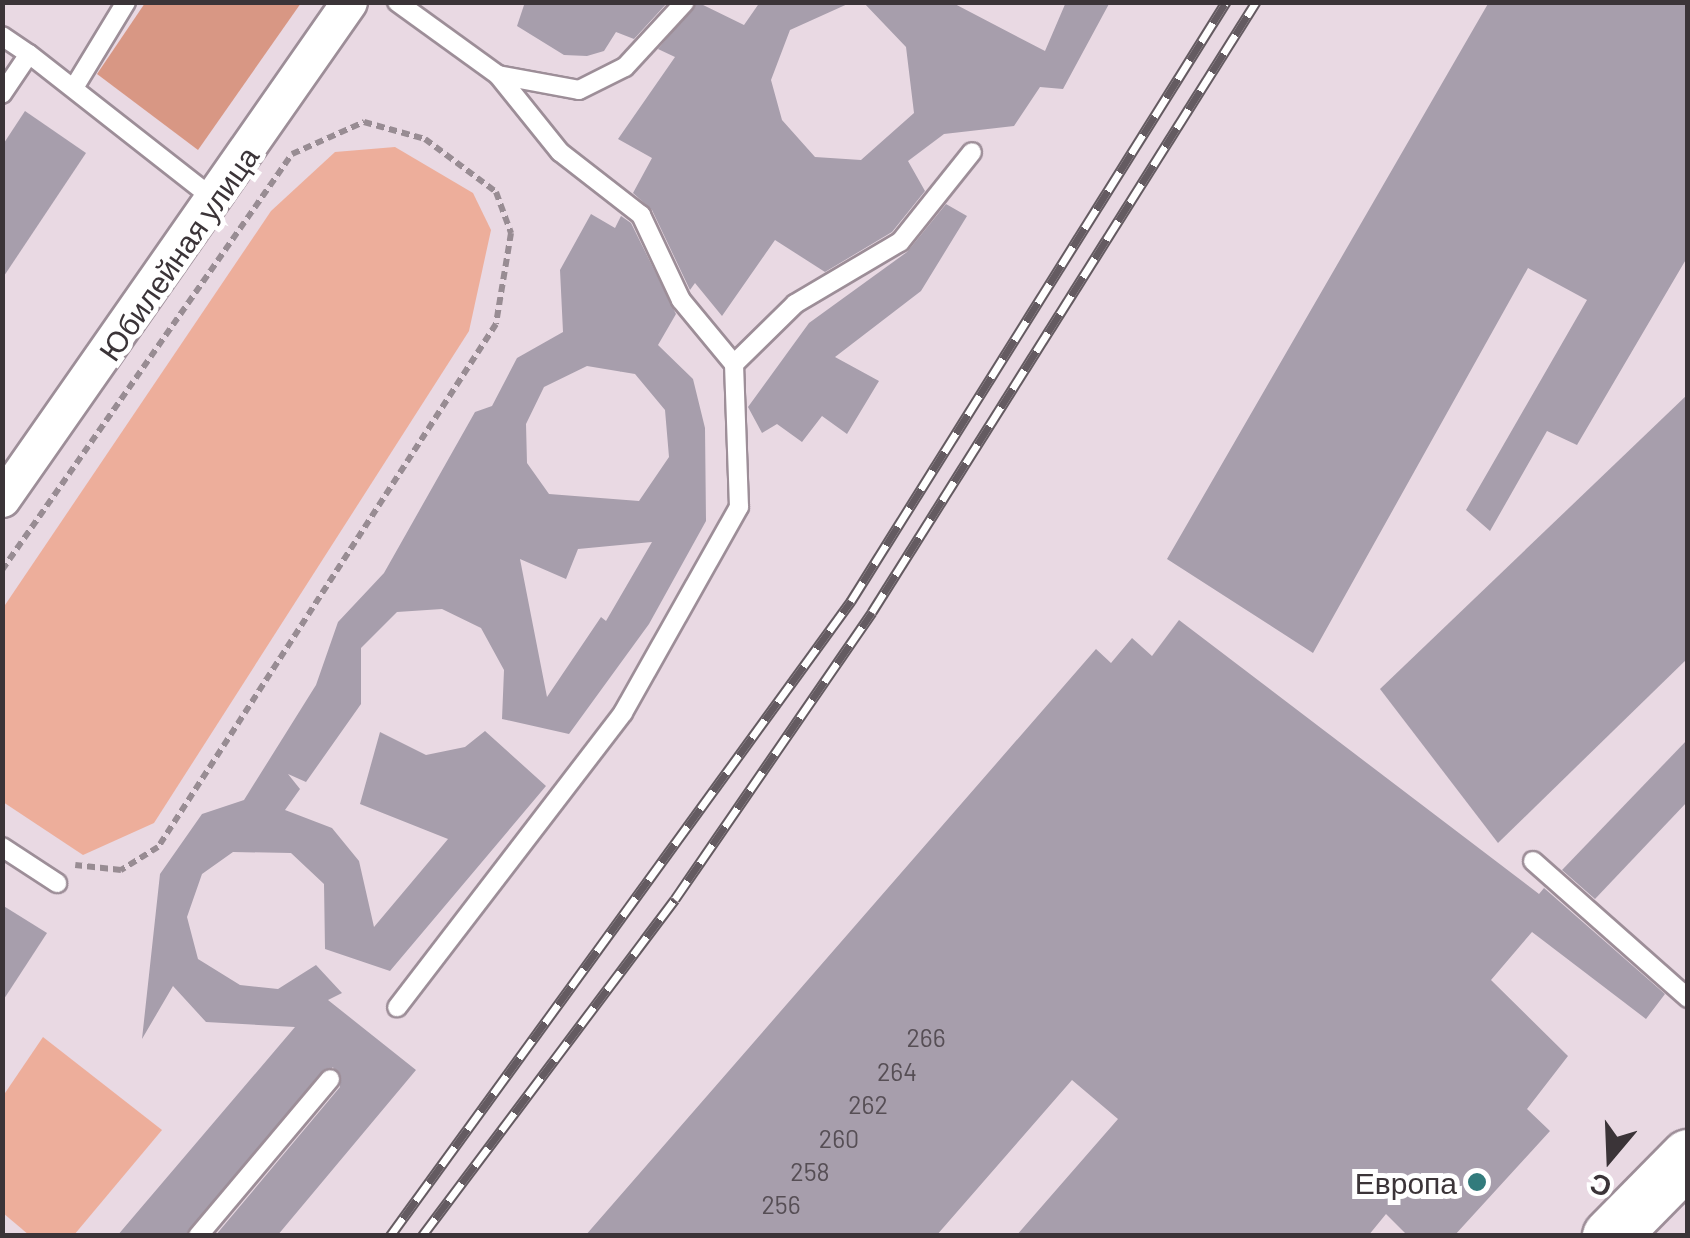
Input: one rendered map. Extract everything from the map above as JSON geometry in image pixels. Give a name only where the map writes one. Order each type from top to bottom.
[{"type":"highway","points":[[1610,1236],[1688,1157]]},
{"type":"street","name":"Юбилейная улица","points":[[2,499],[217,201],[349,2]]},
{"type":"lane","points":[[76,86],[126,2]]},
{"type":"lane","points":[[397,2],[498,75],[560,152],[642,215],[682,300],[734,364],[739,507],[623,713],[397,1007]]},
{"type":"lane","points":[[498,75],[579,90],[625,67],[685,2]]},
{"type":"lane","points":[[2,36],[76,86],[217,201]]},
{"type":"lane","points":[[2,94],[29,54]]},
{"type":"lane","points":[[734,364],[795,304],[900,242],[972,152]]},
{"type":"lane","points":[[2,847],[57,883]]},
{"type":"lane","points":[[1534,861],[1688,998]]},
{"type":"lane","points":[[198,1236],[330,1078]]},
{"type":"path","points":[[2,570],[292,154],[364,122],[424,139],[496,192],[511,233],[496,324],[158,847],[121,870],[58,856]]},
{"type":"shaded area","points":[[145,3],[301,3],[198,150],[97,74]]},
{"type":"shaded area","points":[[395,147],[473,193],[491,230],[469,331],[154,823],[83,855],[3,802],[3,608],[271,211],[335,152]]},
{"type":"shaded area","points":[[43,1037],[162,1130],[74,1235],[29,1235],[3,1213],[3,1096]]},
{"type":"building","points":[[525,2],[668,2],[634,39],[616,32],[604,51],[587,56],[564,55],[517,26]]},
{"type":"building","points":[[697,2],[744,25],[760,2],[852,2],[790,30],[771,80],[782,120],[815,157],[861,160],[914,113],[906,47],[863,2],[951,2],[1045,51],[1066,2],[1110,2],[1063,89],[1040,87],[1014,126],[944,134],[908,161],[925,191],[892,232],[825,272],[775,240],[722,316],[695,283],[690,290],[652,210],[633,193],[652,158],[618,139],[675,57],[658,49]]},
{"type":"building","points":[[1489,2],[1688,2],[1688,256],[1577,445],[1547,431],[1490,531],[1466,510],[1587,300],[1528,268],[1313,653],[1167,559]]},
{"type":"building","points":[[25,111],[86,153],[2,279],[2,146]]},
{"type":"building","points":[[946,204],[967,216],[921,291],[835,357],[879,381],[847,434],[822,416],[802,442],[777,424],[762,433],[748,407],[809,323],[907,252]]},
{"type":"building","points":[[591,214],[615,228],[621,216],[631,223],[676,314],[658,345],[693,379],[705,428],[706,521],[649,624],[569,734],[502,719],[504,670],[481,628],[442,609],[397,612],[361,648],[361,704],[306,782],[288,774],[300,789],[285,810],[332,828],[359,861],[374,927],[448,839],[360,804],[380,732],[426,755],[465,747],[485,731],[546,786],[390,971],[325,949],[324,884],[291,853],[233,852],[202,874],[187,917],[198,959],[240,985],[278,989],[316,965],[342,993],[328,1000],[416,1070],[277,1236],[215,1236],[340,1087],[333,1067],[186,1236],[117,1236],[295,1027],[206,1022],[173,986],[142,1039],[160,874],[202,814],[244,800],[316,685],[338,622],[384,573],[475,412],[492,406],[517,358],[563,332],[560,270]],"holes":[[[587,366],[635,374],[665,410],[669,457],[639,501],[549,494],[527,463],[526,424],[544,387]],[[652,542],[606,621],[601,617],[547,697],[520,559],[566,579],[578,549]]]},
{"type":"building","points":[[1688,394],[1688,658],[1498,843],[1380,689]]},
{"type":"building","points":[[1179,620],[1539,894],[1544,888],[1665,994],[1646,1019],[1532,932],[1491,980],[1568,1056],[1527,1109],[1550,1131],[1454,1236],[1408,1236],[1386,1214],[1368,1236],[1016,1236],[1118,1119],[1072,1080],[936,1236],[585,1236],[1096,649],[1111,663],[1132,638],[1152,656]]},
{"type":"building","points":[[1688,739],[1688,801],[1595,899],[1562,870]]},
{"type":"building","points":[[2,905],[47,933],[2,1002]]},
{"type":"railway","points":[[390,1236],[851,601],[1226,2]]},
{"type":"railway","points":[[422,1236],[675,899],[872,612],[1256,2]]},
{"type":"place","name":"Европа","points":[[1477,1182]]}]
